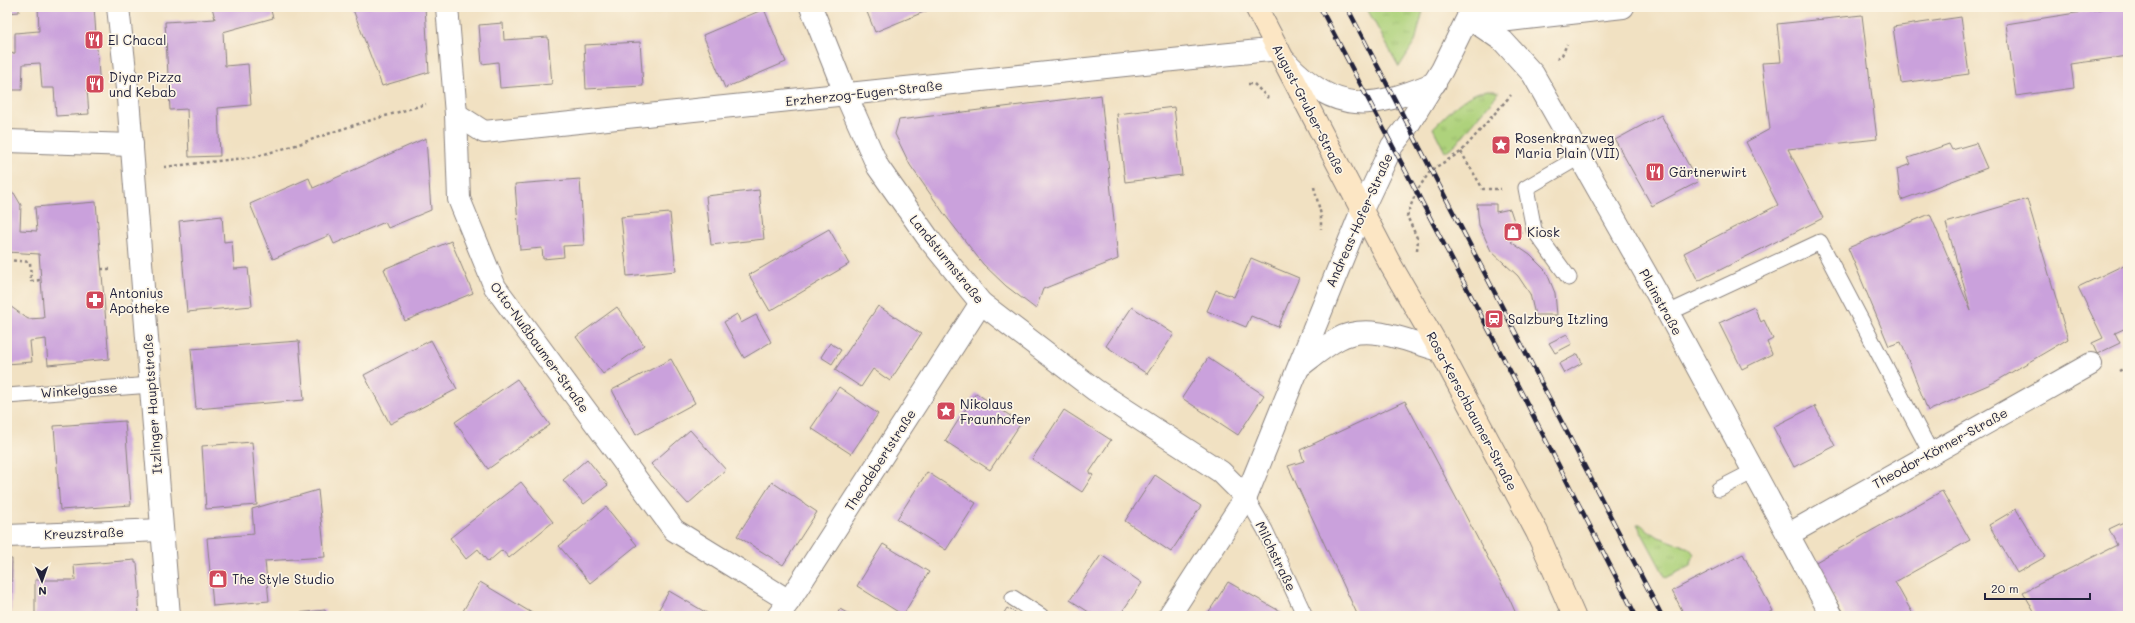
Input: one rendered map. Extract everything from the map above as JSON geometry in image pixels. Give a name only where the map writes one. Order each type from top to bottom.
[{"type":"main road","name":"August-Gruber-Straße","points":[[1256,7],[1362,210]]},
{"type":"main road","name":"Rosa-Kerschbaumer-Straße","points":[[1362,210],[1440,350],[1537,532],[1574,616]]},
{"type":"street","name":"Itzlinger Hauptstraße","points":[[118,7],[132,145],[169,616]]},
{"type":"street","name":"Otto-Nußbaumer-Straße","points":[[447,7],[456,114],[459,199],[495,287],[674,530],[783,609]]},
{"type":"street","name":"Landsturmstraße","points":[[812,7],[846,95],[878,167],[928,238],[981,303],[1095,390],[1221,472],[1246,496]]},
{"type":"street","points":[[1470,12],[1509,20],[1623,7]]},
{"type":"street","name":"Andreas-Hofer-Straße","points":[[1169,616],[1246,496],[1300,366],[1335,273],[1362,210],[1392,146],[1408,125],[1435,83],[1470,12]]},
{"type":"street","name":"Plainstraße","points":[[1470,12],[1503,41],[1533,74],[1668,313],[1789,534],[1832,616]]},
{"type":"street","points":[[1280,54],[1303,79],[1325,94],[1352,103],[1370,104],[1412,92],[1435,83]]},
{"type":"street","name":"Erzherzog-Eugen-Straße","points":[[456,114],[484,132],[846,95],[1280,54]]},
{"type":"street","points":[[7,142],[132,145]]},
{"type":"street","name":"Theodebertstraße","points":[[783,609],[981,303]]},
{"type":"street","points":[[1300,366],[1338,339],[1352,334],[1374,332],[1440,350]]},
{"type":"street","name":"Theodor-Körner-Straße","points":[[1789,534],[2091,364]]},
{"type":"street","name":"Kreuzstraße","points":[[7,536],[162,530]]},
{"type":"lane","points":[[1569,278],[1534,230],[1526,188],[1579,156]]},
{"type":"lane","points":[[1668,313],[1820,242],[1932,453]]},
{"type":"lane","name":"Winkelgasse","points":[[7,396],[152,385]]},
{"type":"lane","points":[[1719,489],[1754,471]]},
{"type":"lane","name":"Milchstraße","points":[[1246,496],[1265,530],[1305,616]]},
{"type":"lane","points":[[1013,598],[1041,616]]},
{"type":"path","points":[[1247,84],[1254,84],[1271,101]]},
{"type":"path","points":[[1418,240],[1407,216],[1416,192],[1431,170],[1461,152],[1506,99]]},
{"type":"path","points":[[161,167],[254,157],[296,145],[348,127],[438,101],[456,114]]},
{"type":"path","points":[[1461,152],[1484,189],[1526,188]]},
{"type":"path","points":[[1312,182],[1315,189],[1320,214],[1321,230]]},
{"type":"path","points":[[7,260],[30,262],[31,281],[41,280]]},
{"type":"path","points":[[101,269],[114,269]]},
{"type":"green space","points":[[1366,7],[1424,7],[1415,42],[1399,67]]},
{"type":"green space","points":[[1488,90],[1499,92],[1456,144],[1445,152],[1433,128],[1451,110],[1465,99]]},
{"type":"green space","points":[[1637,524],[1640,524],[1656,536],[1689,548],[1694,554],[1690,566],[1666,578]]},
{"type":"building","points":[[7,7],[19,7],[19,12],[7,13]]},
{"type":"building","points":[[38,7],[94,7],[100,89],[87,89],[89,114],[56,116],[54,88],[42,88],[40,63],[23,64],[22,90],[7,90],[7,54],[15,53],[15,33],[39,31]]},
{"type":"building","points":[[212,7],[270,7],[273,18],[223,32],[225,66],[248,64],[251,105],[218,108],[220,156],[189,157],[187,109],[170,110],[165,22],[215,19]]},
{"type":"building","points":[[352,7],[425,7],[429,72],[382,86]]},
{"type":"building","points":[[865,7],[936,7],[875,32]]},
{"type":"building","points":[[2114,7],[2128,7],[2128,56],[2071,64],[2074,88],[2016,96],[2006,24]]},
{"type":"building","points":[[764,9],[786,62],[725,88],[703,35]]},
{"type":"building","points":[[1862,15],[1877,139],[1788,149],[1823,218],[1698,281],[1684,253],[1778,205],[1746,142],[1770,129],[1762,63],[1781,62],[1777,24]]},
{"type":"building","points":[[1961,17],[1969,74],[1901,83],[1893,27]]},
{"type":"building","points":[[503,23],[504,40],[548,37],[552,84],[500,88],[498,62],[482,64],[479,25]]},
{"type":"building","points":[[640,42],[643,86],[586,89],[584,45]]},
{"type":"building","points":[[1101,95],[1118,259],[1043,289],[1036,309],[1006,286],[983,264],[945,215],[910,165],[895,134],[899,120]]},
{"type":"building","points":[[1174,107],[1182,175],[1125,182],[1117,114]]},
{"type":"building","points":[[1661,115],[1698,182],[1652,206],[1615,140]]},
{"type":"building","points":[[426,138],[431,210],[388,228],[385,222],[334,244],[330,235],[273,259],[250,204],[309,178],[313,188]]},
{"type":"building","points":[[1976,143],[1987,168],[1901,200],[1897,169],[1911,164],[1908,158],[1949,144],[1952,150]]},
{"type":"building","points":[[580,179],[584,245],[563,246],[564,257],[543,259],[542,248],[520,250],[515,184]]},
{"type":"building","points":[[759,190],[764,239],[711,245],[706,196]]},
{"type":"building","points":[[7,193],[14,193],[21,205],[20,230],[37,231],[35,207],[96,202],[109,359],[48,365],[46,339],[30,341],[32,362],[7,364],[7,304],[28,319],[44,318],[39,254],[7,252]]},
{"type":"building","points":[[2027,199],[2068,339],[1995,382],[1928,411],[1901,342],[1889,346],[1848,248],[1930,214],[1971,311],[1946,223]]},
{"type":"building","points":[[1477,204],[1496,204],[1496,212],[1510,209],[1514,221],[1522,233],[1511,242],[1530,255],[1546,271],[1555,293],[1557,315],[1535,315],[1530,294],[1518,276],[1491,251],[1479,225]]},
{"type":"building","points":[[670,213],[676,271],[627,276],[621,217]]},
{"type":"building","points":[[222,216],[224,242],[232,241],[234,269],[248,268],[252,306],[187,312],[179,221]]},
{"type":"building","points":[[829,229],[849,264],[770,311],[749,275]]},
{"type":"building","points":[[451,241],[473,293],[405,321],[384,269]]},
{"type":"building","points":[[1251,258],[1299,278],[1278,327],[1251,316],[1246,327],[1207,311],[1216,290],[1234,297]]},
{"type":"building","points":[[2128,263],[2128,327],[2115,333],[2120,343],[2097,354],[2092,343],[2103,338],[2078,287]]},
{"type":"building","points":[[878,306],[921,334],[890,381],[873,369],[861,387],[835,370]]},
{"type":"building","points":[[617,307],[644,345],[603,374],[576,337]]},
{"type":"building","points":[[1132,307],[1174,334],[1147,374],[1106,346]]},
{"type":"building","points":[[1754,307],[1761,322],[1764,320],[1773,339],[1767,342],[1772,354],[1742,369],[1719,323]]},
{"type":"building","points":[[737,314],[741,323],[756,315],[771,342],[744,358],[724,322]]},
{"type":"building","points":[[1567,334],[1572,344],[1555,353],[1549,343]]},
{"type":"building","points":[[431,340],[457,389],[390,424],[364,375]]},
{"type":"building","points":[[299,341],[304,400],[196,409],[191,349]]},
{"type":"building","points":[[830,343],[841,350],[832,364],[821,357]]},
{"type":"building","points":[[1578,354],[1582,363],[1564,373],[1559,364]]},
{"type":"building","points":[[1208,358],[1264,395],[1238,435],[1182,398]]},
{"type":"building","points":[[671,359],[695,403],[636,435],[612,390]]},
{"type":"building","points":[[517,379],[550,425],[488,469],[455,422]]},
{"type":"building","points":[[839,387],[878,414],[851,454],[811,428]]},
{"type":"building","points":[[976,393],[1021,423],[990,470],[945,441]]},
{"type":"building","points":[[1405,401],[1509,598],[1517,616],[1358,616],[1288,466],[1304,461],[1300,450]]},
{"type":"building","points":[[1815,406],[1835,446],[1794,467],[1773,427]]},
{"type":"building","points":[[1064,410],[1111,440],[1089,473],[1093,475],[1082,492],[1032,459]]},
{"type":"building","points":[[125,421],[131,505],[60,510],[54,426]]},
{"type":"building","points":[[690,430],[726,470],[688,504],[651,464]]},
{"type":"building","points":[[252,442],[257,505],[206,509],[202,446]]},
{"type":"building","points":[[587,459],[608,485],[584,504],[563,480]]},
{"type":"building","points":[[927,472],[976,503],[946,550],[897,519]]},
{"type":"building","points":[[1155,475],[1201,506],[1171,552],[1125,521]]},
{"type":"building","points":[[521,482],[553,522],[509,558],[502,550],[488,562],[478,549],[466,559],[450,538]]},
{"type":"building","points":[[772,482],[817,512],[783,565],[737,536]]},
{"type":"building","points":[[318,490],[325,557],[265,561],[269,601],[213,606],[207,538],[254,534],[252,509]]},
{"type":"building","points":[[1942,491],[1970,540],[1895,582],[1914,616],[1846,616],[1814,563]]},
{"type":"building","points":[[606,507],[637,545],[590,583],[559,546]]},
{"type":"building","points":[[2016,509],[2045,557],[2017,573],[1989,525]]},
{"type":"building","points":[[2128,520],[2128,616],[2037,616],[2023,592],[2117,545],[2109,529]]},
{"type":"building","points":[[883,544],[929,572],[903,615],[857,586]]},
{"type":"building","points":[[1743,554],[1773,611],[1763,616],[1685,616],[1672,591]]},
{"type":"building","points":[[1101,555],[1142,583],[1119,616],[1095,616],[1070,600]]},
{"type":"building","points":[[7,559],[12,559],[11,616],[7,616]]},
{"type":"building","points":[[135,560],[135,563],[137,563],[140,597],[138,601],[139,616],[35,616],[35,580],[75,580],[74,565]]},
{"type":"building","points":[[480,582],[537,616],[460,616]]},
{"type":"building","points":[[1228,582],[1283,613],[1281,616],[1206,616]]},
{"type":"building","points":[[669,591],[712,616],[661,616],[663,612],[659,609]]},
{"type":"building","points":[[1007,608],[1021,616],[1002,616]]},
{"type":"building","points":[[840,609],[852,616],[836,616]]},
{"type":"building","points":[[325,610],[326,616],[297,616],[297,613]]},
{"type":"railway","points":[[1320,7],[1636,616]]},
{"type":"railway","points":[[1347,7],[1662,616]]},
{"type":"place","name":"El Chacal","points":[[94,40]]},
{"type":"place","name":"Diyar Pizza und Kebab","points":[[95,84]]},
{"type":"place","name":"Rosenkranzweg Maria Plain (VII)","points":[[1501,145]]},
{"type":"place","name":"Gärtnerwirt","points":[[1655,172]]},
{"type":"place","name":"Kiosk","points":[[1513,232]]},
{"type":"place","name":"Antonius Apotheke","points":[[95,300]]},
{"type":"place","name":"Salzburg Itzling","points":[[1494,319]]},
{"type":"place","name":"Nikolaus Fraunhofer","points":[[946,411]]},
{"type":"place","name":"The Style Studio","points":[[218,579]]}]
